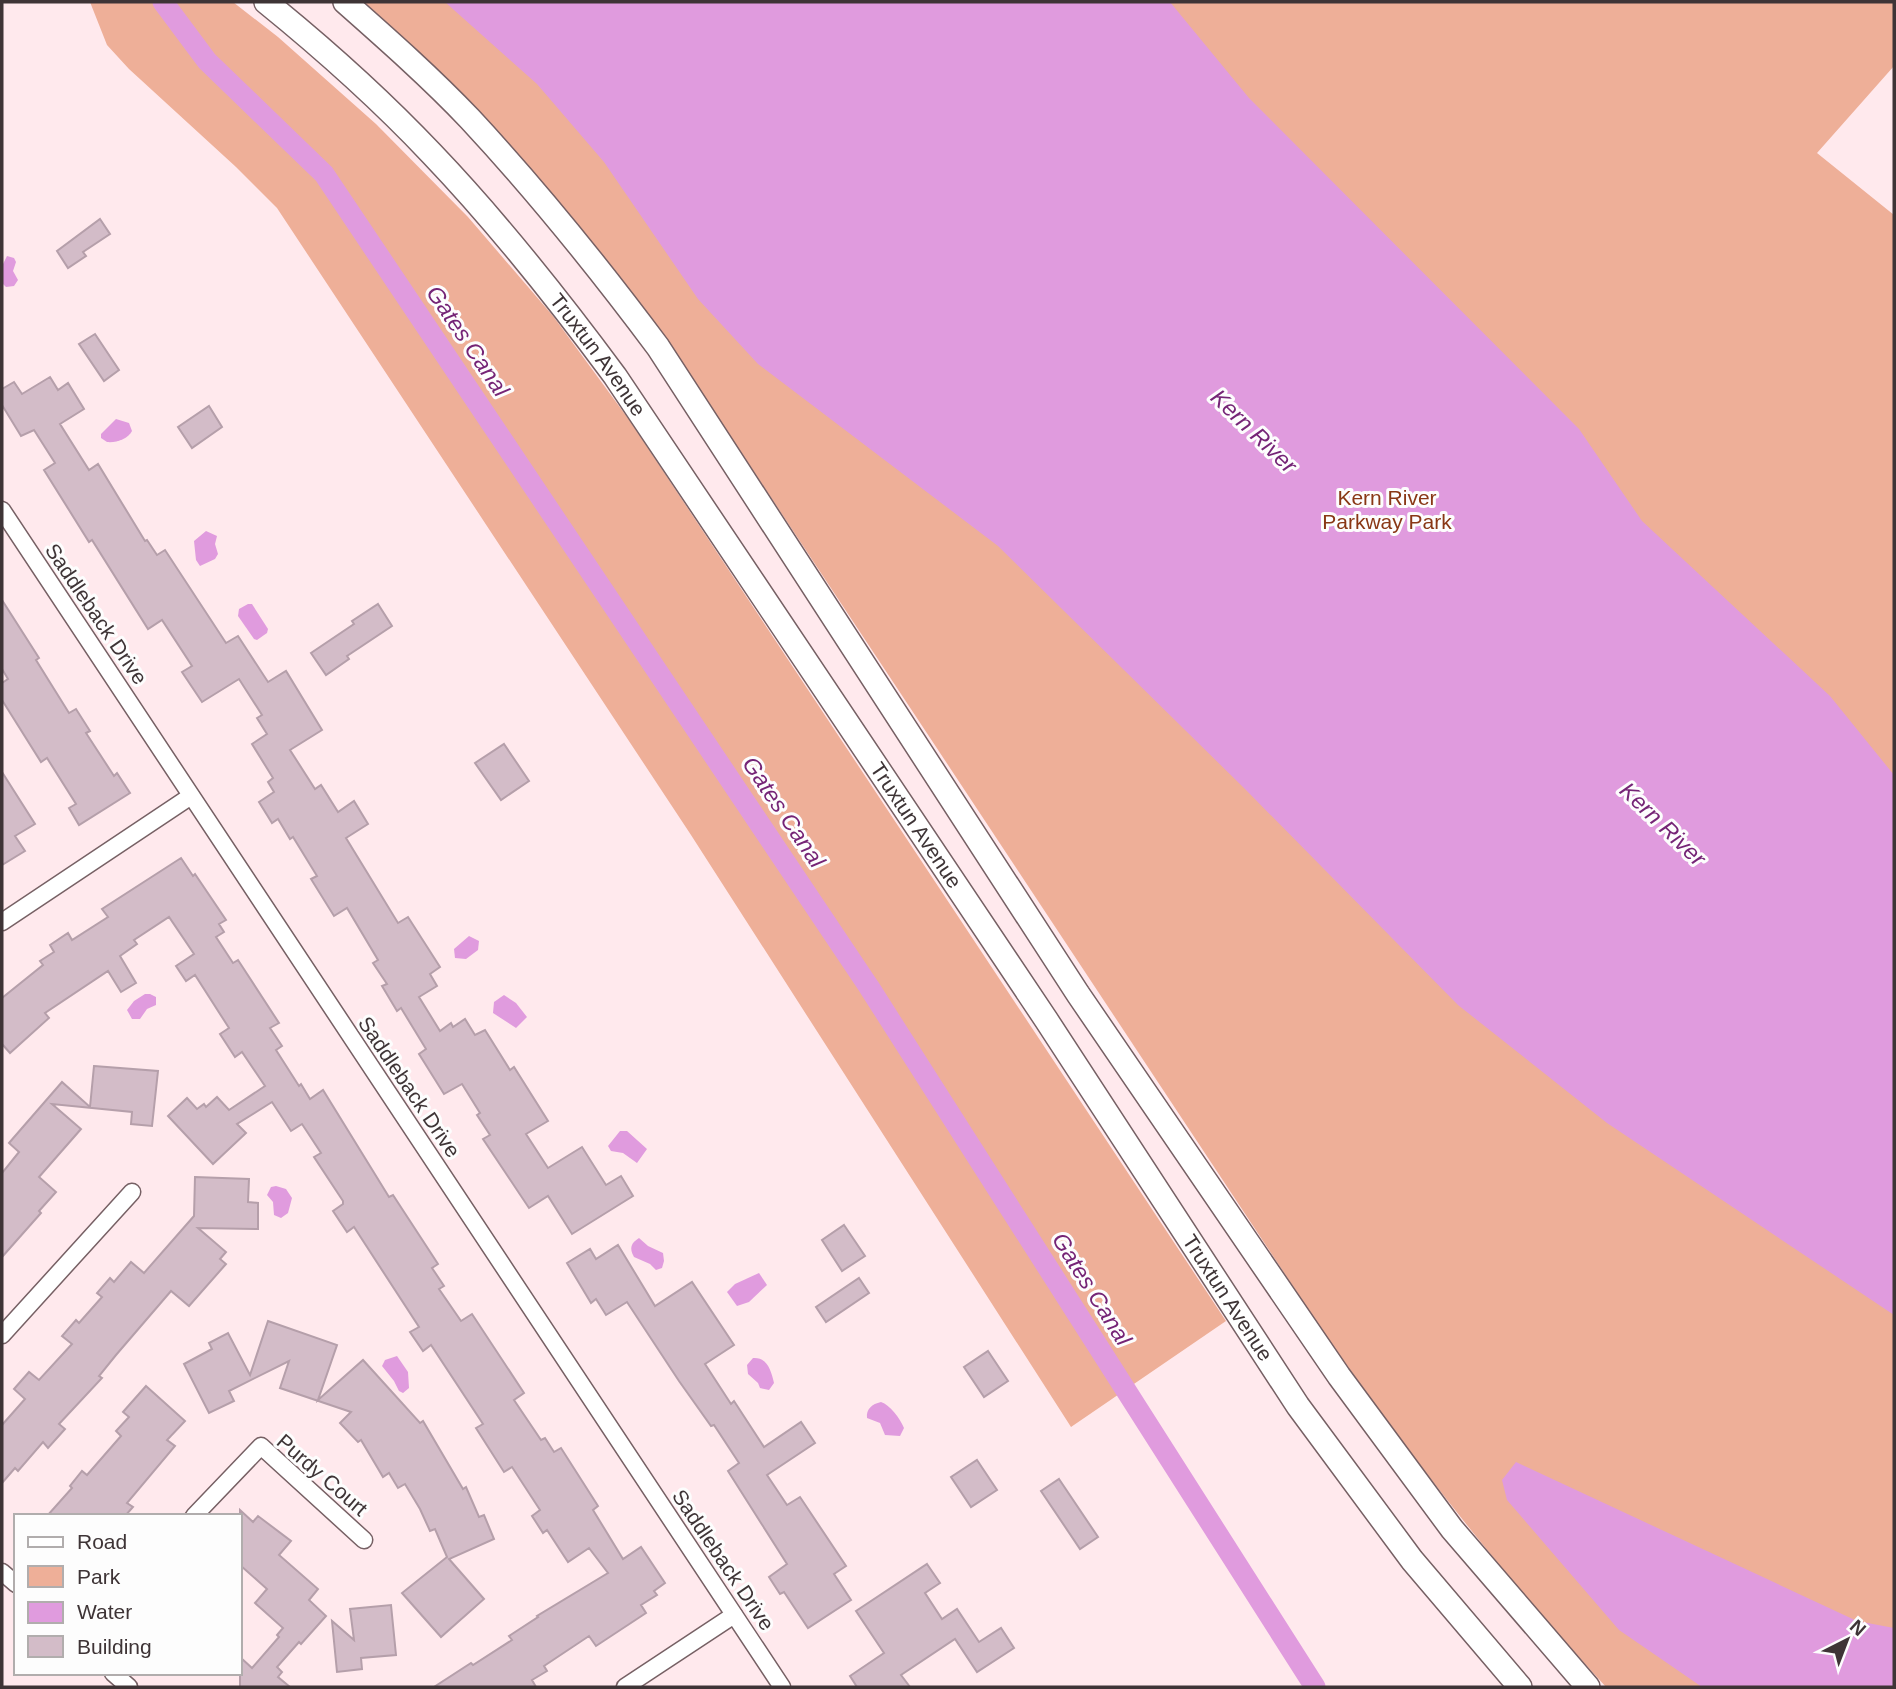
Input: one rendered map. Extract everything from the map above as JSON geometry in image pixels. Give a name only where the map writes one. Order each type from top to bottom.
[{"type":"main road","name":"Truxtun Avenue","points":[[266,2],[363,87],[432,154],[558,299],[615,376],[1024,986],[1298,1406],[1412,1560],[1520,1687]]},
{"type":"main road","name":"Truxtun Avenue","points":[[345,2],[470,119],[598,267],[650,337],[1086,1006],[1339,1377],[1452,1529],[1588,1687]]},
{"type":"street","name":"Saddleback Drive","points":[[2,510],[782,1687]]},
{"type":"street","points":[[2,922],[191,796]]},
{"type":"street","points":[[2,1335],[132,1192]]},
{"type":"street","name":"Purdy Court","points":[[196,1514],[261,1446],[365,1540]]},
{"type":"street","points":[[625,1687],[734,1615]]},
{"type":"street","points":[[115,1675],[129,1687]]},
{"type":"green space","points":[[90,2],[233,2],[278,37],[376,124],[468,217],[553,316],[630,421],[1226,1321],[1071,1427],[691,835],[277,208],[107,45]]},
{"type":"green space","name":"Kern River Parkway Park","points":[[363,2],[1894,2],[1894,66],[1817,153],[1894,215],[1894,1687],[1606,1687],[1529,1600],[1456,1511],[1318,1324],[672,348],[637,300],[602,254],[527,166],[448,82]]},
{"type":"water","name":"Kern River","points":[[445,2],[1170,2],[1249,98],[1579,429],[1642,521],[1830,696],[1894,775],[1894,1315],[1607,1123],[1458,1005],[1245,789],[998,546],[758,364],[698,299],[604,162],[537,84]]},
{"type":"water","points":[[7,256],[14,258],[16,262],[13,271],[18,280],[14,286],[6,287],[2,283],[2,266]]},
{"type":"water","points":[[116,419],[129,423],[132,431],[121,440],[107,442],[101,438],[101,434]]},
{"type":"water","points":[[206,531],[217,536],[215,544],[218,554],[215,559],[200,566],[196,560],[194,541]]},
{"type":"water","points":[[252,604],[268,629],[267,633],[257,640],[238,616],[239,609]]},
{"type":"water","points":[[469,936],[479,941],[478,950],[466,959],[455,958],[454,949]]},
{"type":"water","points":[[145,994],[156,997],[156,1005],[147,1009],[140,1019],[132,1019],[127,1010]]},
{"type":"water","points":[[504,995],[516,1003],[527,1017],[516,1028],[493,1013],[494,1002]]},
{"type":"water","points":[[620,1131],[627,1131],[647,1149],[637,1163],[623,1153],[611,1151],[608,1146]]},
{"type":"water","points":[[271,1187],[286,1189],[292,1198],[288,1213],[281,1218],[274,1215],[273,1202],[267,1195]]},
{"type":"water","points":[[639,1238],[663,1253],[662,1268],[656,1270],[650,1264],[634,1257],[632,1246]]},
{"type":"water","points":[[759,1273],[767,1285],[749,1302],[737,1306],[727,1292],[735,1284]]},
{"type":"water","points":[[397,1356],[408,1372],[409,1388],[403,1393],[382,1366],[385,1360]]},
{"type":"water","points":[[753,1358],[762,1360],[770,1369],[774,1383],[769,1390],[760,1388],[748,1374],[747,1365]]},
{"type":"water","points":[[881,1402],[891,1409],[902,1424],[904,1428],[900,1436],[885,1435],[880,1423],[867,1418],[870,1407]]},
{"type":"water","points":[[1516,1462],[1857,1621],[1894,1628],[1894,1687],[1702,1687],[1619,1630],[1507,1500],[1502,1480]]},
{"type":"building","points":[[100,219],[110,234],[83,252],[86,256],[68,268],[57,251]]},
{"type":"building","points":[[95,334],[119,370],[104,381],[79,344]]},
{"type":"building","points":[[50,377],[58,390],[68,383],[84,409],[60,424],[89,470],[98,464],[145,541],[147,540],[157,555],[165,550],[226,643],[238,636],[268,682],[286,671],[322,730],[290,750],[315,789],[321,785],[338,812],[354,801],[368,824],[346,838],[398,923],[408,917],[440,967],[430,974],[437,986],[419,997],[440,1031],[451,1023],[453,1027],[465,1019],[475,1035],[485,1030],[510,1070],[514,1067],[548,1121],[526,1134],[548,1168],[582,1147],[606,1185],[621,1176],[633,1196],[572,1234],[548,1196],[529,1208],[483,1139],[490,1135],[462,1084],[444,1094],[419,1054],[426,1049],[401,1008],[397,1011],[382,986],[387,984],[373,963],[378,960],[347,908],[334,916],[311,879],[317,876],[293,837],[290,839],[278,819],[272,823],[259,802],[274,792],[268,782],[273,778],[252,744],[267,734],[257,718],[262,715],[239,679],[202,702],[182,672],[192,666],[162,620],[148,629],[44,470],[55,463],[34,430],[21,436],[2,405],[2,389],[14,382],[22,394]]},
{"type":"building","points":[[209,406],[222,427],[192,448],[178,427]]},
{"type":"building","points":[[2,600],[39,658],[36,660],[69,713],[76,709],[90,731],[86,733],[114,776],[117,773],[130,793],[79,825],[69,808],[76,804],[47,758],[41,762],[2,700],[2,683],[8,679],[2,669]]},
{"type":"building","points":[[378,604],[392,626],[347,656],[349,659],[326,675],[311,653]]},
{"type":"building","points":[[504,744],[529,781],[501,800],[475,763]]},
{"type":"building","points":[[2,772],[35,824],[15,836],[25,851],[2,865]]},
{"type":"building","points":[[181,858],[226,920],[219,924],[224,932],[216,937],[233,963],[238,960],[279,1023],[270,1028],[282,1046],[276,1050],[299,1086],[301,1084],[310,1099],[323,1090],[389,1197],[393,1195],[438,1264],[432,1268],[444,1286],[439,1289],[461,1321],[472,1314],[524,1393],[514,1400],[541,1440],[545,1438],[554,1452],[561,1448],[598,1506],[593,1510],[623,1559],[641,1547],[665,1583],[654,1591],[657,1595],[641,1605],[646,1613],[596,1646],[589,1636],[544,1666],[547,1671],[532,1680],[536,1687],[434,1687],[512,1640],[509,1636],[537,1616],[608,1573],[589,1548],[568,1562],[547,1530],[543,1533],[532,1516],[540,1510],[512,1467],[504,1472],[476,1428],[483,1424],[431,1345],[423,1351],[410,1332],[419,1327],[354,1227],[347,1232],[333,1211],[343,1204],[343,1201],[314,1157],[321,1153],[302,1124],[291,1131],[272,1102],[237,1124],[246,1133],[213,1164],[168,1116],[187,1098],[197,1109],[204,1104],[206,1107],[217,1097],[229,1110],[265,1086],[242,1052],[235,1057],[220,1034],[229,1028],[195,975],[186,981],[176,966],[194,954],[169,917],[134,940],[137,944],[120,956],[136,983],[121,992],[108,971],[45,1013],[49,1018],[10,1053],[2,1044],[2,998],[43,965],[40,961],[54,952],[50,945],[68,933],[72,940],[108,917],[102,909]]},
{"type":"building","points":[[94,1066],[158,1071],[152,1126],[131,1124],[132,1112],[52,1104],[81,1129],[39,1177],[56,1192],[2,1257],[2,1173],[19,1152],[9,1143],[62,1082],[90,1107]]},
{"type":"building","points":[[195,1177],[249,1179],[248,1202],[258,1203],[258,1229],[198,1228],[226,1252],[220,1259],[226,1264],[189,1306],[171,1291],[99,1376],[102,1378],[59,1424],[65,1429],[48,1448],[43,1442],[18,1471],[15,1468],[2,1483],[2,1425],[25,1399],[14,1389],[29,1372],[39,1380],[72,1344],[62,1336],[76,1320],[79,1323],[102,1297],[97,1293],[110,1278],[114,1282],[131,1262],[144,1273],[194,1216]]},
{"type":"building","points":[[844,1225],[865,1256],[842,1271],[822,1240]]},
{"type":"building","points":[[618,1245],[655,1306],[692,1282],[734,1345],[705,1364],[731,1404],[734,1401],[764,1447],[801,1422],[815,1443],[767,1475],[787,1505],[800,1497],[846,1566],[834,1574],[851,1600],[808,1628],[784,1592],[780,1594],[769,1577],[787,1564],[728,1471],[739,1463],[714,1425],[711,1426],[679,1381],[627,1302],[606,1315],[596,1299],[591,1303],[567,1263],[590,1249],[596,1259]]},
{"type":"building","points":[[859,1278],[869,1293],[826,1322],[816,1307]]},
{"type":"building","points":[[268,1321],[337,1345],[318,1400],[363,1360],[420,1423],[423,1421],[463,1489],[466,1487],[479,1517],[484,1515],[494,1539],[449,1559],[484,1599],[441,1637],[402,1593],[447,1557],[435,1529],[430,1531],[405,1484],[398,1488],[389,1473],[383,1477],[361,1440],[358,1442],[340,1423],[351,1412],[280,1388],[289,1361],[229,1391],[234,1401],[209,1413],[184,1364],[212,1349],[209,1343],[228,1333],[250,1375]]},
{"type":"building","points":[[988,1351],[1008,1381],[984,1397],[964,1367]]},
{"type":"building","points":[[146,1386],[185,1421],[167,1440],[175,1446],[127,1503],[133,1507],[127,1514],[49,1514],[72,1488],[70,1486],[82,1471],[87,1475],[121,1436],[116,1431],[129,1417],[123,1412]]},
{"type":"building","points":[[977,1460],[997,1490],[971,1507],[951,1477]]},
{"type":"building","points":[[1059,1479],[1098,1537],[1080,1549],[1041,1491]]},
{"type":"building","points":[[240,1510],[253,1522],[258,1516],[291,1541],[279,1555],[318,1589],[309,1600],[326,1616],[277,1667],[282,1672],[278,1677],[290,1687],[240,1687],[242,1659],[252,1668],[279,1637],[277,1635],[283,1628],[255,1603],[267,1589],[242,1567]]},
{"type":"building","points":[[927,1564],[940,1583],[925,1593],[942,1619],[957,1609],[979,1642],[1001,1628],[1014,1648],[977,1672],[955,1639],[901,1675],[910,1687],[857,1687],[850,1676],[884,1653],[856,1611]]},
{"type":"building","points":[[391,1605],[396,1655],[361,1658],[362,1669],[337,1672],[332,1621],[354,1640],[350,1609]]},
{"type":"waterway","name":"Gates Canal","points":[[163,2],[207,61],[324,174],[869,987],[1315,1687]]}]
